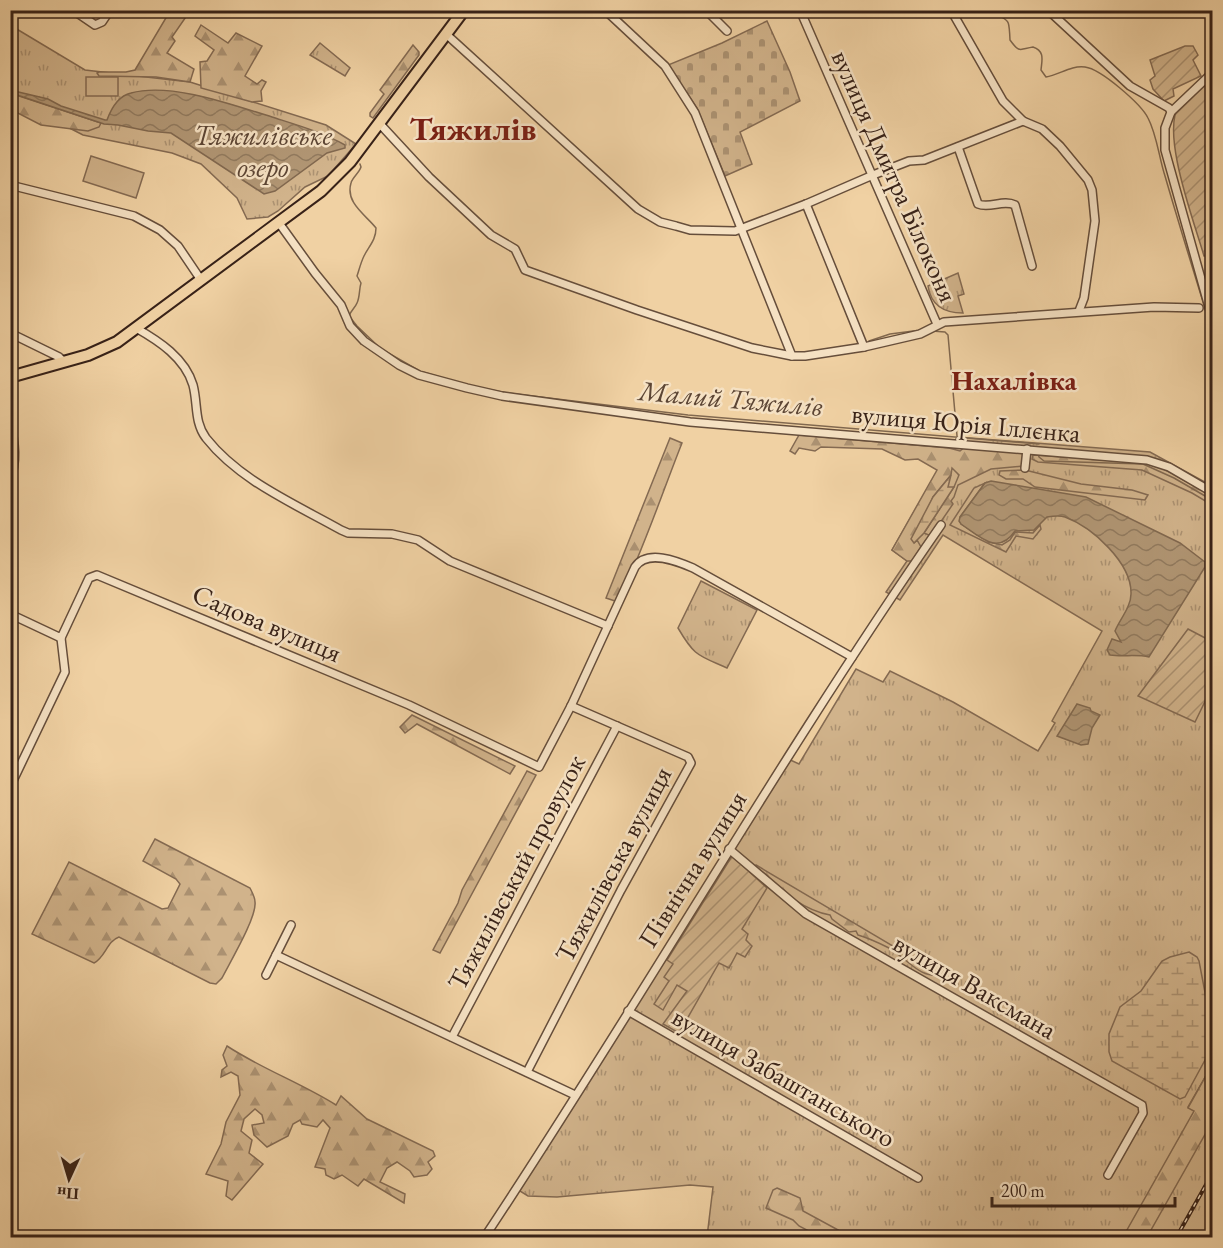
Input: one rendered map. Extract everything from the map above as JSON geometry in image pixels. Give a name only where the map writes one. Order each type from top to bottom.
[{"type":"main road","points":[[10,377],[64,362],[107,346],[136,328],[279,223],[337,177],[464,10]]},
{"type":"street","points":[[73,10],[95,25],[102,22],[110,10]]},
{"type":"street","points":[[605,10],[665,66],[693,110],[792,356]]},
{"type":"street","points":[[706,10],[727,31]]},
{"type":"street","name":"вулиця Дмитра Білоконя","points":[[800,10],[937,324]]},
{"type":"street","points":[[951,10],[1003,101],[1023,121],[1042,129],[1060,146],[1088,180],[1092,190],[1095,221],[1084,298],[1079,311]]},
{"type":"street","points":[[1048,10],[1130,86],[1169,108],[1171,112]]},
{"type":"street","points":[[446,34],[638,209],[660,222],[690,230],[727,232],[740,229],[873,175],[909,162],[924,160],[1023,121]]},
{"type":"street","points":[[1212,75],[1171,112],[1165,128],[1165,150],[1212,318]]},
{"type":"street","points":[[380,123],[429,177],[483,228],[499,241],[515,249],[525,270],[752,348],[792,356],[805,356],[864,347],[921,334],[937,324],[1154,306],[1199,308]]},
{"type":"street","points":[[958,147],[978,204],[984,206],[1010,203],[1015,205],[1032,266]]},
{"type":"street","points":[[10,185],[134,216],[160,230],[178,246],[201,280]]},
{"type":"street","points":[[806,204],[864,347]]},
{"type":"street","name":"вулиця Юрія Іллєнка","points":[[279,223],[341,305],[350,326],[377,352],[419,375],[502,396],[690,422],[1147,460],[1169,467],[1212,492]]},
{"type":"street","points":[[136,328],[155,339],[179,360],[193,385],[198,423],[204,435],[242,473],[348,533],[405,535],[418,540],[450,561],[608,626]]},
{"type":"street","points":[[10,333],[59,357],[64,362]]},
{"type":"street","points":[[10,421],[16,450],[15,468],[10,483]]},
{"type":"street","points":[[1025,468],[1027,450]]},
{"type":"street","name":"Північна вулиця","points":[[484,1238],[852,657],[941,525]]},
{"type":"street","points":[[571,706],[638,562],[647,558],[680,563],[693,568],[852,657]]},
{"type":"street","name":"Садова вулиця","points":[[61,638],[89,578],[98,575],[409,705],[539,767],[571,706]]},
{"type":"street","points":[[10,614],[61,638],[65,672],[10,786]]},
{"type":"street","name":"Тяжилівська вулиця","points":[[527,1072],[621,890],[691,763],[688,757],[571,706]]},
{"type":"street","name":"Тяжилівський провулок","points":[[452,1037],[617,726]]},
{"type":"street","name":"вулиця Ваксмана","points":[[729,849],[806,914],[1142,1105],[1143,1113],[1108,1175]]},
{"type":"street","points":[[266,975],[291,925]]},
{"type":"street","points":[[276,955],[575,1095]]},
{"type":"street","name":"вулиця Забаштанського","points":[[628,1011],[918,1178]]},
{"type":"green space","points":[[170,11],[190,11],[172,37],[175,41],[167,53],[194,69],[190,82],[156,77],[99,76],[97,73],[99,72],[135,70]]},
{"type":"green space","points":[[767,21],[790,72],[800,101],[740,132],[752,164],[725,176],[697,108],[668,65],[722,43]]},
{"type":"green space","points":[[10,25],[85,70],[190,82],[326,125],[356,144],[328,176],[305,187],[278,211],[268,217],[247,219],[237,198],[201,164],[172,153],[83,135],[11,98]]},
{"type":"green space","points":[[201,25],[228,43],[236,33],[262,46],[245,76],[257,84],[262,80],[266,82],[261,91],[262,101],[252,102],[201,88],[200,62],[207,61],[214,50],[195,36]]},
{"type":"green space","points":[[320,43],[350,68],[345,76],[310,55]]},
{"type":"green space","points":[[413,45],[419,55],[373,118],[370,113],[384,94],[380,90]]},
{"type":"green space","points":[[1185,46],[1193,46],[1198,55],[1193,60],[1201,76],[1173,89],[1174,96],[1164,101],[1153,89],[1150,80],[1155,76],[1150,60]]},
{"type":"green space","points":[[86,77],[118,77],[118,96],[86,96]]},
{"type":"green space","points":[[1212,77],[1212,256],[1204,256],[1181,178],[1174,134],[1175,117],[1180,104]]},
{"type":"green space","points":[[10,93],[101,123],[99,127],[88,131],[41,125],[16,112],[11,114]]},
{"type":"green space","points":[[91,156],[144,173],[136,198],[83,181]]},
{"type":"green space","points":[[958,273],[964,294],[958,296],[963,313],[950,312],[940,307],[932,299],[928,286]]},
{"type":"green space","points":[[799,435],[949,448],[960,451],[965,447],[1021,452],[1024,456],[1023,466],[991,469],[958,485],[951,501],[953,504],[931,536],[924,533],[954,487],[959,475],[952,468],[951,475],[933,497],[914,543],[917,540],[921,547],[912,561],[907,561],[892,550],[937,470],[918,459],[905,460],[882,449],[821,447],[815,451],[799,448],[795,454],[790,451]]},
{"type":"green space","points":[[957,437],[1150,452],[1212,486],[1212,1065],[1188,1107],[1212,1122],[1212,1237],[707,1237],[713,1187],[690,1185],[557,1197],[528,1196],[515,1188],[786,758],[799,764],[856,669],[883,682],[890,671],[953,702],[1038,751],[1055,723],[1052,721],[1102,631],[943,535],[900,600],[886,592],[907,561],[892,550]]},
{"type":"green space","points":[[670,438],[682,443],[644,543],[618,602],[606,598]]},
{"type":"green space","points":[[1033,455],[1143,462],[1162,468],[1212,496],[1212,505],[1142,470],[1038,462],[1032,459]]},
{"type":"green space","points":[[1025,470],[1081,484],[1132,490],[1148,495],[1145,500],[1035,487],[1023,479],[1006,479],[999,475],[1000,471]]},
{"type":"green space","points":[[951,475],[948,487],[954,487],[924,533],[914,543],[911,539],[933,497]]},
{"type":"green space","points":[[985,483],[960,517],[961,524],[989,542],[1002,545],[1010,540],[1015,532],[1033,533],[1040,525],[1041,529],[1033,539],[1016,536],[1006,552],[950,525],[974,488]]},
{"type":"green space","points":[[701,581],[757,610],[727,668],[693,650],[678,628]]},
{"type":"green space","points":[[1188,629],[1209,640],[1212,637],[1212,687],[1195,722],[1138,696]]},
{"type":"green space","points":[[412,715],[515,766],[510,774],[417,724],[405,733],[400,727]]},
{"type":"green space","points":[[527,771],[536,775],[440,953],[433,950],[458,903],[462,890]]},
{"type":"green space","points":[[155,839],[250,888],[253,895],[254,909],[248,928],[222,978],[216,984],[119,937],[94,963],[32,934],[69,862],[162,909],[168,908],[180,884],[176,879],[143,861]]},
{"type":"green space","points":[[732,856],[767,888],[742,929],[748,934],[746,940],[752,946],[745,957],[737,953],[729,968],[719,963],[679,1033],[663,1024],[687,991],[677,985],[663,1010],[654,1004],[669,981],[664,977],[673,964],[667,960]]},
{"type":"green space","points":[[756,865],[942,975],[920,971],[889,948],[858,935],[856,931],[849,932],[830,915],[799,903],[754,868]]},
{"type":"green space","points":[[1189,952],[1199,961],[1212,1029],[1212,1047],[1185,1097],[1180,1099],[1112,1061],[1109,1052],[1109,1034],[1120,1007],[1141,991],[1162,961]]},
{"type":"green space","points":[[227,1046],[336,1105],[341,1096],[367,1119],[433,1151],[435,1156],[428,1162],[432,1169],[427,1175],[414,1177],[410,1171],[397,1162],[387,1168],[380,1182],[405,1194],[404,1203],[364,1179],[358,1186],[342,1175],[334,1179],[326,1175],[325,1169],[315,1167],[330,1128],[323,1120],[317,1127],[302,1124],[300,1120],[293,1124],[288,1136],[267,1147],[254,1135],[252,1125],[264,1123],[262,1115],[255,1109],[244,1119],[241,1131],[252,1140],[249,1153],[263,1164],[232,1200],[226,1196],[228,1181],[206,1174],[221,1144],[226,1122],[240,1095],[238,1076],[231,1072],[221,1077],[222,1070],[227,1066],[223,1055]]},
{"type":"green space","points":[[1212,1065],[1212,1122],[1147,1237],[1123,1237],[1194,1111],[1188,1108]]},
{"type":"green space","points":[[777,1188],[800,1198],[803,1211],[851,1237],[820,1237],[799,1226],[793,1220],[766,1208],[773,1190]]},
{"type":"water","name":"Тяжилівське озеро","points":[[10,90],[48,99],[61,106],[105,120],[122,97],[131,93],[164,90],[202,96],[300,126],[336,140],[345,145],[345,148],[327,153],[275,191],[264,194],[171,133],[104,124],[11,93]]},
{"type":"water","points":[[991,481],[1086,497],[1180,543],[1205,562],[1205,567],[1149,657],[1110,655],[1107,650],[1112,639],[1121,642],[1115,631],[1129,604],[1130,582],[1118,559],[1087,529],[1065,517],[1047,517],[1034,530],[1015,531],[1009,538],[995,543],[982,539],[961,524],[960,517],[985,483]]},
{"type":"water","points":[[1077,704],[1090,708],[1091,711],[1100,715],[1092,728],[1088,744],[1081,745],[1057,736]]},
{"type":"waterway","name":"Тяжилів","points":[[990,10],[1007,20],[1010,40],[1016,47],[1020,50],[1033,47],[1039,51],[1042,56],[1041,70],[1046,77],[1075,67],[1092,69],[1120,88],[1144,112],[1154,132],[1212,331]]},
{"type":"waterway","name":"Малий Тяжилів","points":[[360,164],[361,167],[351,183],[351,197],[376,228],[376,232],[357,276],[361,283],[359,298],[349,316],[379,347]]},
{"type":"waterway","points":[[869,341],[890,334],[921,330]]},
{"type":"waterway","points":[[932,331],[945,332],[948,335],[957,436]]},
{"type":"waterway","name":"Малий Тяжилів","points":[[383,350],[418,370]]},
{"type":"waterway","name":"Малий Тяжилів","points":[[423,372],[460,383]]},
{"type":"waterway","name":"Малий Тяжилів","points":[[467,385],[507,393],[688,415],[1039,444]]},
{"type":"waterway","name":"Малий Тяжилів","points":[[1038,453],[1044,461],[1143,464],[1174,478],[1212,500]]},
{"type":"railway","points":[[1176,1238],[1212,1174]]},
{"type":"district","name":"Тяжилів","points":[[473,128]]},
{"type":"district","name":"Нахалівка","points":[[1014,380]]}]
